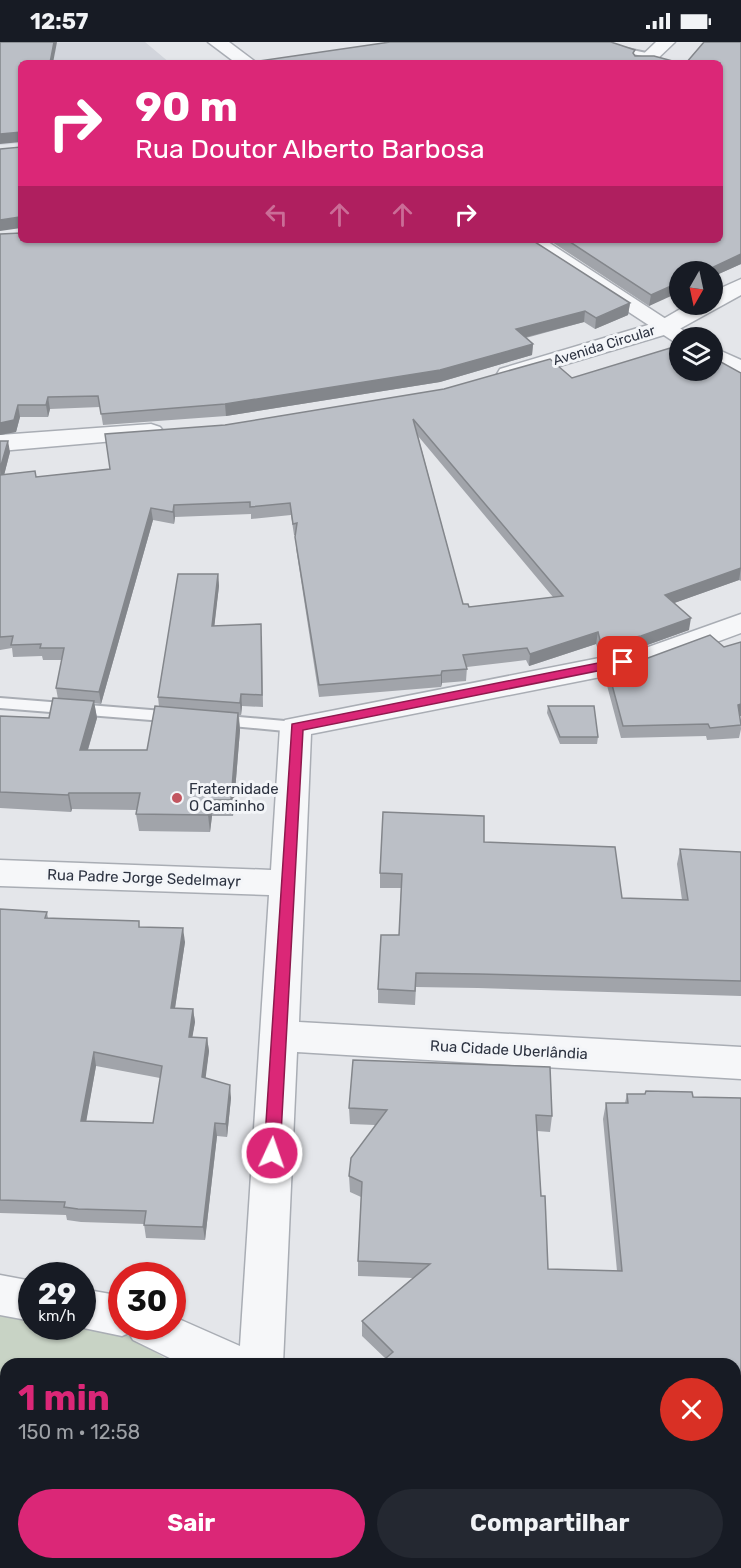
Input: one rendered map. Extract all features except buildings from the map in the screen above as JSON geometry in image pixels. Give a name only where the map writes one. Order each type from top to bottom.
[{"type":"street","points":[[647,59],[666,42]]},
{"type":"street","points":[[223,43],[244,60]]},
{"type":"street","points":[[535,243],[669,328]]},
{"type":"street","points":[[723,295],[741,286]]},
{"type":"street","name":"Avenida Circular","points":[[681,327],[694,315]]},
{"type":"street","name":"Avenida Circular","points":[[485,381],[669,334]]},
{"type":"street","points":[[723,360],[741,370]]},
{"type":"street","points":[[0,443],[178,430]]},
{"type":"street","points":[[261,1358],[296,727],[646,658],[741,623]]},
{"type":"street","name":"Rua Padre Jorge Sedelmayr","points":[[0,873],[289,883]]},
{"type":"street","name":"Rua Cidade Uberlândia","points":[[278,1036],[741,1063]]},
{"type":"street","points":[[0,1295],[18,1298]]},
{"type":"street","points":[[178,1340],[217,1358]]},
{"type":"lane","points":[[579,42],[647,59]]},
{"type":"lane","points":[[0,703],[296,727]]},
{"type":"shaded area","points":[[0,42],[145,42],[166,60],[18,60],[18,143],[0,145]]},
{"type":"green space","points":[[0,1315],[18,1318],[18,1340],[96,1340],[96,1330],[108,1332],[108,1340],[136,1340],[165,1358],[0,1358]]},
{"type":"place","name":"Fraternidade O Caminho","points":[[177,798]]},
{"type":"route","points":[[272,1153],[296,727],[623,662]]}]
